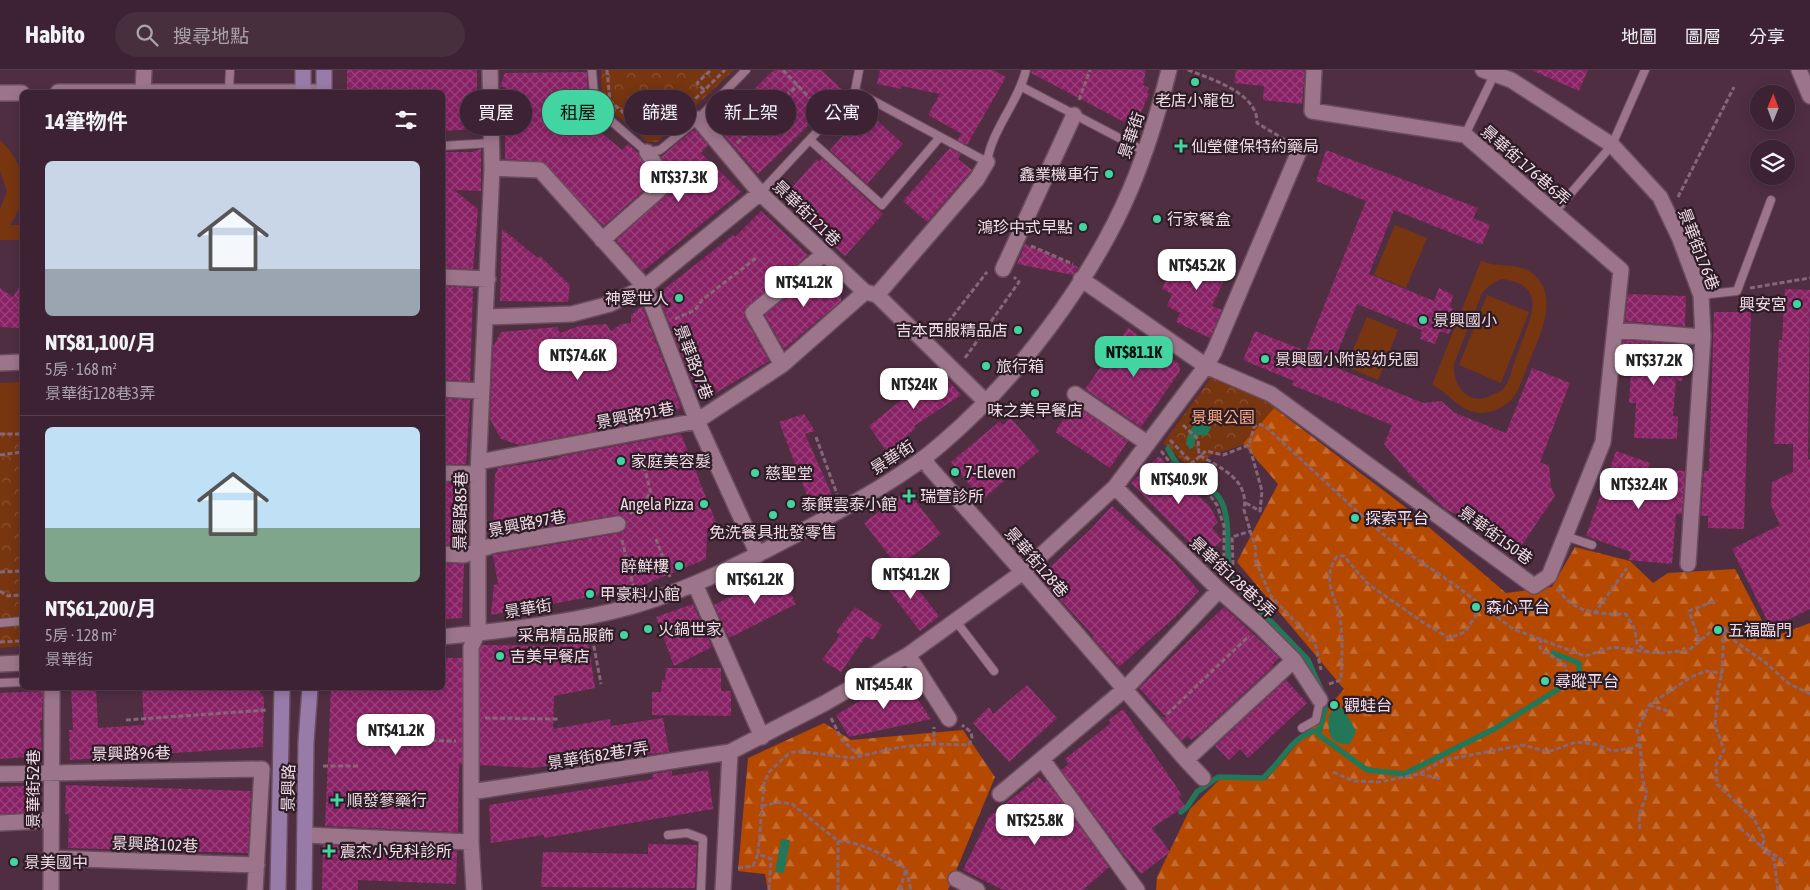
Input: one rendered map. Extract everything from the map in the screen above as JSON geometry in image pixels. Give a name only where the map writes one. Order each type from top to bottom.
[{"type":"street","points":[[143,90],[144,70]]},
{"type":"street","points":[[303,90],[304,70]]},
{"type":"street","points":[[324,70],[324,90]]},
{"type":"street","name":"景興路85巷","points":[[474,890],[470,842],[472,647],[478,632],[478,468],[492,168],[490,70]]},
{"type":"street","name":"景華街","points":[[445,637],[589,617],[676,592],[758,555],[845,507],[924,458],[987,403],[1027,358],[1081,279],[1114,224],[1144,151],[1169,70]]},
{"type":"street","name":"景華街 176巷6弄","points":[[1314,70],[1312,111],[1465,135],[1621,270],[1615,330]]},
{"type":"street","points":[[1799,70],[1810,96]]},
{"type":"street","name":"景華街176巷","points":[[1486,71],[1512,80],[1612,146],[1660,197],[1680,238],[1700,295],[1702,337],[1688,564]]},
{"type":"street","points":[[0,93],[20,93]]},
{"type":"street","points":[[1003,269],[1074,115]]},
{"type":"street","name":"景華街121巷","points":[[698,119],[760,193],[824,254],[871,293],[929,346],[987,403]]},
{"type":"street","points":[[1023,572],[1115,487],[1206,366],[1214,352],[1300,149]]},
{"type":"street","points":[[602,240],[667,183],[647,152]]},
{"type":"street","name":"景興路91巷","points":[[445,473],[478,468],[697,421],[782,365],[871,293],[977,179],[987,162]]},
{"type":"street","name":"景華路97巷","points":[[492,168],[540,170],[645,288],[697,421],[758,555]]},
{"type":"street","points":[[486,317],[572,314],[610,304],[645,288],[760,193]]},
{"type":"street","points":[[782,365],[753,313],[824,254]]},
{"type":"street","points":[[445,277],[488,279]]},
{"type":"street","name":"景華街150巷","points":[[1081,279],[1206,366],[1259,381],[1279,400],[1534,586],[1549,576],[1602,442],[1615,330]]},
{"type":"street","points":[[1615,330],[1702,337]]},
{"type":"street","points":[[0,362],[20,362]]},
{"type":"street","points":[[445,389],[481,390]]},
{"type":"street","points":[[1075,394],[1147,443]]},
{"type":"street","name":"景華街128巷","points":[[924,458],[930,468],[1203,778]]},
{"type":"street","name":"景華街128巷3弄","points":[[1115,487],[1219,590],[1260,626],[1294,660],[1324,696]]},
{"type":"street","name":"景興路97巷","points":[[445,554],[464,555],[494,545],[618,524]]},
{"type":"street","name":"景華街82巷7弄","points":[[471,792],[730,752],[825,703],[908,655],[1023,572]]},
{"type":"street","points":[[695,584],[762,737]]},
{"type":"street","points":[[1000,794],[1125,689],[1219,590]]},
{"type":"street","points":[[908,655],[946,722]]},
{"type":"street","points":[[1186,760],[1294,660]]},
{"type":"street","points":[[0,664],[20,663]]},
{"type":"street","name":"景華街52巷","points":[[51,890],[52,690]]},
{"type":"street","name":"景興路","points":[[278,890],[282,690]]},
{"type":"street","name":"景興路","points":[[304,890],[306,742],[310,690]]},
{"type":"street","points":[[723,890],[730,752]]},
{"type":"street","points":[[1042,759],[1137,890]]},
{"type":"street","name":"景興路96巷","points":[[0,774],[262,769],[257,865]]},
{"type":"street","points":[[0,823],[40,821],[50,818]]},
{"type":"street","points":[[304,836],[470,842]]},
{"type":"street","name":"景興路102巷","points":[[51,858],[257,865]]},
{"type":"street","points":[[255,890],[257,865]]},
{"type":"street","points":[[956,879],[977,890]]},
{"type":"lane","points":[[229,90],[230,70]]},
{"type":"lane","points":[[592,70],[595,107],[647,152],[660,150],[706,111]]},
{"type":"lane","points":[[727,90],[746,70]]},
{"type":"lane","points":[[855,90],[859,70]]},
{"type":"lane","points":[[878,103],[987,162],[989,150],[1022,87],[1026,70]]},
{"type":"lane","points":[[1554,213],[1612,146],[1645,70]]},
{"type":"lane","points":[[1465,135],[1486,71]]},
{"type":"lane","points":[[1022,87],[1144,151]]},
{"type":"lane","points":[[760,193],[815,135]]},
{"type":"lane","points":[[810,140],[882,204],[940,137]]},
{"type":"lane","points":[[445,146],[491,143]]},
{"type":"lane","points":[[1700,295],[1737,291],[1771,200]]},
{"type":"lane","points":[[1565,536],[1592,545]]},
{"type":"lane","points":[[956,620],[994,671]]},
{"type":"lane","points":[[0,623],[20,621]]},
{"type":"lane","points":[[0,683],[20,682]]},
{"type":"lane","points":[[1302,728],[1316,720],[1324,696]]},
{"type":"lane","points":[[668,835],[687,832],[703,839],[701,890]]},
{"type":"path","points":[[607,70],[610,101],[624,113]]},
{"type":"path","points":[[704,90],[697,82],[711,70]]},
{"type":"path","points":[[696,98],[725,70]]},
{"type":"path","points":[[783,70],[806,93]]},
{"type":"path","points":[[1074,115],[1090,70]]},
{"type":"path","points":[[1188,70],[1240,92],[1257,116],[1257,122],[1300,149]]},
{"type":"path","points":[[727,152],[798,85]]},
{"type":"path","points":[[1669,216],[1734,87]]},
{"type":"path","points":[[1018,240],[1074,264]]},
{"type":"path","points":[[661,326],[695,310],[702,300],[756,258]]},
{"type":"path","points":[[929,346],[992,265],[1003,269],[1020,282],[956,371]]},
{"type":"path","points":[[1737,291],[1810,278]]},
{"type":"path","points":[[1178,430],[1188,417]]},
{"type":"path","points":[[1246,503],[1260,511],[1262,491],[1249,445],[1254,427],[1258,424],[1265,426],[1382,533],[1512,629],[1541,638],[1585,656],[1612,647],[1663,653],[1689,650],[1715,628],[1724,628],[1736,642],[1766,663],[1788,683],[1810,694]]},
{"type":"path","points":[[1183,425],[1198,439],[1200,455],[1238,480],[1246,503],[1244,510],[1251,531],[1256,560],[1272,596],[1315,643],[1326,685],[1324,696]]},
{"type":"path","points":[[634,590],[618,524],[651,494],[635,433]]},
{"type":"path","points":[[0,434],[20,434]]},
{"type":"path","points":[[1174,435],[1170,440],[1192,462],[1206,451],[1223,455],[1249,445]]},
{"type":"path","points":[[816,436],[838,494],[845,507]]},
{"type":"path","points":[[1147,443],[1163,452],[1176,470],[1209,494],[1217,505],[1224,526],[1225,567],[1219,590]]},
{"type":"path","points":[[0,455],[20,452]]},
{"type":"path","points":[[1225,567],[1233,564],[1232,538],[1251,531]]},
{"type":"path","points":[[656,539],[676,592]]},
{"type":"path","points":[[1326,685],[1341,680],[1340,618],[1330,586],[1331,566],[1337,556],[1344,556],[1368,584],[1449,638],[1465,632],[1482,606]]},
{"type":"path","points":[[1594,614],[1627,568]]},
{"type":"path","points":[[0,572],[20,571]]},
{"type":"path","points":[[1549,576],[1564,600],[1594,614],[1626,614],[1635,630],[1637,644],[1648,652]]},
{"type":"path","points":[[0,591],[8,596],[20,595]]},
{"type":"path","points":[[1699,640],[1689,611],[1717,600]]},
{"type":"path","points":[[589,617],[602,684]]},
{"type":"path","points":[[1156,725],[1260,626]]},
{"type":"path","points":[[1724,628],[1722,673],[1714,725],[1724,750],[1716,765],[1717,784],[1754,819],[1766,840],[1761,846]]},
{"type":"path","points":[[1541,638],[1540,648],[1565,665],[1567,673],[1552,682],[1544,683]]},
{"type":"path","points":[[0,642],[20,641]]},
{"type":"path","points":[[1640,829],[1639,816],[1647,793],[1641,780],[1641,743],[1637,731],[1649,705],[1691,677],[1706,671],[1722,673]]},
{"type":"path","points":[[825,703],[842,740],[862,757]]},
{"type":"path","points":[[1649,705],[1668,710]]},
{"type":"path","points":[[126,720],[268,710]]},
{"type":"path","points":[[472,718],[559,719]]},
{"type":"path","points":[[725,866],[741,868],[753,866],[758,854],[764,783],[770,771],[788,754],[797,751],[852,758],[900,746],[934,744],[969,745],[972,738],[971,732],[946,722],[934,725]]},
{"type":"path","points":[[934,725],[946,722]]},
{"type":"path","points":[[934,725],[934,744]]},
{"type":"path","points":[[364,740],[472,741]]},
{"type":"path","points":[[1333,772],[1353,781],[1379,782],[1419,774],[1444,760],[1523,745],[1548,752],[1576,742],[1594,744],[1614,751],[1633,748],[1641,743]]},
{"type":"path","points":[[323,766],[360,766]]},
{"type":"path","points":[[1419,774],[1441,779]]},
{"type":"path","points":[[762,806],[779,802],[792,804],[838,842],[847,841],[882,855],[906,869],[912,890]]},
{"type":"path","points":[[1740,828],[1774,859],[1778,890]]},
{"type":"path","points":[[838,842],[838,890]]},
{"type":"path","points":[[1767,853],[1769,850],[1786,863]]},
{"type":"path","points":[[758,854],[771,859],[769,890]]},
{"type":"path","points":[[900,890],[906,869]]},
{"type":"green space","points":[[601,70],[734,70],[713,90],[706,90],[706,96],[696,106],[696,90],[624,90],[624,122],[614,113],[614,90],[602,90]]},
{"type":"green space","points":[[640,135],[664,135],[657,142],[648,142]]},
{"type":"green space","points":[[0,140],[9,150],[20,168],[20,205],[10,225],[20,225],[20,240],[0,240],[0,209],[7,191],[0,171]]},
{"type":"green space","points":[[1395,225],[1427,238],[1406,288],[1374,275]]},
{"type":"green space","points":[[1481,261],[1494,265],[1520,267],[1532,273],[1541,282],[1545,293],[1547,305],[1545,318],[1542,331],[1521,383],[1512,399],[1506,405],[1493,411],[1485,413],[1473,412],[1461,406],[1432,385]],"holes":[[[1501,279],[1517,282],[1526,288],[1531,296],[1531,317],[1508,380],[1503,389],[1486,398],[1478,399],[1471,397],[1460,388],[1456,381],[1454,364],[1482,293],[1490,285]]]},
{"type":"green space","points":[[1487,295],[1529,312],[1501,383],[1459,365]]},
{"type":"green space","points":[[1367,317],[1398,330],[1378,380],[1346,366]]},
{"type":"green space","name":"景興公園","points":[[1214,374],[1276,406],[1242,445],[1209,456],[1197,475],[1163,443]]},
{"type":"green space","points":[[20,382],[20,646],[0,648],[0,383]]},
{"type":"green space","points":[[20,387],[20,428],[0,429],[0,388]]},
{"type":"green space","points":[[1273,407],[1404,506],[1506,593],[1552,587],[1575,547],[1630,561],[1653,583],[1668,573],[1735,569],[1771,638],[1810,623],[1810,890],[1156,890],[1157,877],[1190,809],[1219,780],[1267,779],[1344,689],[1237,562],[1278,484],[1214,410]]},
{"type":"green space","points":[[824,723],[851,740],[963,730],[995,777],[948,890],[768,890],[765,874],[738,871],[748,758]]},
{"type":"shaded area","points":[[1209,416],[1211,428],[1206,436],[1199,435],[1195,440],[1194,447],[1190,449],[1186,444],[1190,430],[1204,417]]},
{"type":"shaded area","points":[[1337,707],[1343,708],[1356,731],[1350,744],[1343,744],[1333,740],[1329,732],[1329,714]]},
{"type":"shaded area","points":[[781,839],[790,840],[784,873],[775,872]]},
{"type":"building","points":[[347,70],[477,70],[477,90],[460,90],[460,130],[445,131],[445,90],[347,90]]},
{"type":"building","points":[[774,70],[821,70],[843,90],[806,90],[806,128],[758,174],[724,135],[796,135],[796,90],[753,90]]},
{"type":"building","points":[[880,70],[993,70],[1006,77],[967,145],[957,140],[962,134],[928,115],[940,94],[902,86],[901,89],[877,84]]},
{"type":"building","points":[[1032,70],[1146,70],[1143,85],[1149,88],[1147,93],[1149,94],[1137,121],[1135,120],[1132,126],[1031,73]]},
{"type":"building","points":[[1236,70],[1305,70],[1302,104],[1263,100],[1264,86],[1234,83]]},
{"type":"building","points":[[1531,70],[1588,70],[1579,91]]},
{"type":"building","points":[[587,72],[587,90],[542,90],[542,135],[604,135],[622,150],[628,144],[638,153],[655,181],[603,226],[544,162],[505,159],[505,135],[532,135],[532,90],[505,90],[505,87],[500,87],[505,73]]},
{"type":"building","points":[[878,121],[903,144],[867,184],[830,150],[844,135],[878,135]]},
{"type":"building","points":[[696,131],[708,145],[701,153],[741,192],[643,271],[616,240],[676,187],[675,178],[661,157],[687,135],[696,135]]},
{"type":"building","points":[[950,148],[961,154],[958,159],[972,170],[927,222],[903,201]]},
{"type":"building","points":[[481,149],[481,191],[454,190],[478,209],[473,269],[445,268],[445,152],[472,152]]},
{"type":"building","points":[[1326,150],[1478,208],[1473,218],[1490,225],[1482,245],[1394,210],[1369,274],[1434,301],[1439,288],[1453,295],[1450,307],[1458,312],[1449,334],[1440,331],[1435,344],[1420,339],[1422,330],[1357,304],[1332,366],[1423,403],[1441,401],[1455,413],[1506,433],[1532,368],[1570,383],[1540,462],[1549,466],[1551,487],[1555,496],[1520,548],[1512,552],[1469,520],[1445,509],[1411,476],[1384,444],[1392,425],[1292,385],[1294,381],[1243,360],[1255,331],[1306,351],[1366,201],[1316,181]]},
{"type":"building","points":[[822,158],[883,214],[845,256],[809,223],[811,220],[784,197],[817,159],[819,162]]},
{"type":"building","points":[[761,211],[808,255],[744,310],[745,318],[769,361],[704,400],[690,377],[658,294],[733,235],[735,237]]},
{"type":"building","points":[[502,229],[538,258],[540,256],[570,285],[568,302],[500,301]]},
{"type":"building","points":[[1025,244],[1078,267],[1073,275],[1017,264]]},
{"type":"building","points":[[1198,250],[1231,265],[1212,306],[1222,310],[1210,338],[1176,322],[1180,313],[1167,306],[1172,294],[1162,289],[1176,258],[1190,265]]},
{"type":"building","points":[[821,269],[836,285],[841,301],[784,349],[765,315]]},
{"type":"building","points":[[20,286],[20,328],[0,327],[0,288],[13,297]]},
{"type":"building","points":[[445,286],[473,288],[470,381],[445,380]]},
{"type":"building","points":[[1785,289],[1810,290],[1808,460],[1810,459],[1810,609],[1771,628],[1732,549],[1780,525],[1771,506],[1772,482],[1793,472],[1793,444],[1774,444],[1779,340],[1782,340]]},
{"type":"building","points":[[1628,294],[1686,296],[1685,326],[1625,321]]},
{"type":"building","points":[[642,306],[681,407],[673,413],[674,416],[519,445],[501,439],[490,419],[493,347],[501,332],[557,327],[560,333],[579,326],[606,324],[611,331],[621,324],[631,323],[631,315]]},
{"type":"building","points":[[1714,312],[1751,312],[1744,529],[1708,528],[1708,516],[1701,516],[1704,471],[1709,471]]},
{"type":"building","points":[[1128,328],[1179,364],[1180,371],[1141,427],[1085,389]]},
{"type":"building","points":[[1623,340],[1687,345],[1682,381],[1676,380],[1673,416],[1678,417],[1677,439],[1634,438],[1636,403],[1629,403],[1631,374],[1620,373]]},
{"type":"building","points":[[939,370],[961,395],[914,426],[916,428],[887,452],[869,426]]},
{"type":"building","points":[[445,398],[470,400],[466,464],[445,464]]},
{"type":"building","points":[[1074,404],[1128,441],[1110,468],[1055,432]]},
{"type":"building","points":[[804,414],[815,431],[805,434],[832,495],[810,503],[779,422]]},
{"type":"building","points":[[1011,418],[1039,451],[982,500],[951,462],[1000,421],[1003,425]]},
{"type":"building","points":[[681,434],[717,525],[707,529],[706,559],[633,589],[491,615],[494,585],[498,584],[493,555],[620,533],[624,531],[627,523],[625,518],[616,515],[493,536],[495,475],[498,468],[561,458],[557,457]]},
{"type":"building","points":[[1616,451],[1650,463],[1648,469],[1685,471],[1682,514],[1676,514],[1672,564],[1629,560],[1631,552],[1586,536]]},
{"type":"building","points":[[1159,456],[1210,507],[1218,522],[1212,528],[1222,540],[1204,557],[1131,483]]},
{"type":"building","points":[[445,482],[466,483],[465,545],[445,545]]},
{"type":"building","points":[[907,490],[941,534],[898,567],[864,523]]},
{"type":"building","points":[[1112,506],[1171,559],[1199,591],[1175,617],[1119,667],[1092,637],[1094,636],[1039,577],[1091,529]]},
{"type":"building","points":[[445,563],[464,564],[462,618],[445,619]]},
{"type":"building","points":[[902,569],[939,616],[920,631],[883,583]]},
{"type":"building","points":[[780,572],[796,604],[729,638],[714,605]]},
{"type":"building","points":[[693,604],[712,647],[674,666],[656,617]]},
{"type":"building","points":[[855,607],[882,625],[873,640],[866,636],[841,672],[822,660],[840,635],[836,632]]},
{"type":"building","points":[[1224,607],[1279,658],[1273,666],[1202,732],[1191,740],[1187,736],[1182,741],[1161,717],[1167,718],[1139,688]]},
{"type":"building","points":[[587,636],[595,688],[554,696],[553,729],[610,719],[611,726],[663,718],[669,752],[625,756],[624,754],[533,768],[480,765],[480,649],[482,645],[559,646],[559,642]]},
{"type":"building","points":[[445,658],[462,658],[462,764],[459,764],[458,832],[325,826],[331,690],[445,690]]},
{"type":"building","points":[[666,668],[721,668],[721,691],[731,691],[731,716],[652,715],[652,692],[661,692]]},
{"type":"building","points":[[902,676],[931,719],[849,737],[836,715]]},
{"type":"building","points":[[1286,680],[1307,703],[1248,758],[1240,749],[1229,760],[1215,746]]},
{"type":"building","points":[[1027,685],[1057,718],[1009,762],[973,723],[989,707],[993,714]]},
{"type":"building","points":[[71,690],[96,690],[98,728],[144,725],[142,690],[259,690],[264,698],[263,747],[70,760],[69,730],[73,730]]},
{"type":"building","points":[[43,691],[42,720],[40,720],[42,756],[0,759],[0,693]]},
{"type":"building","points":[[1123,709],[1182,795],[1178,797],[1185,806],[1152,828],[1170,852],[1141,874],[1123,854],[1061,770],[1069,764],[1065,759],[1111,723],[1109,720]]},
{"type":"building","points":[[708,770],[713,809],[544,838],[544,835],[491,843],[489,805],[653,779],[652,774],[672,771],[672,776]]},
{"type":"building","points":[[1039,777],[1044,783],[1047,781],[1109,867],[1083,890],[1003,890],[963,870],[989,817]]},
{"type":"building","points":[[37,785],[38,812],[0,814],[0,787]]},
{"type":"building","points":[[66,785],[251,791],[248,853],[68,848],[69,814],[65,814]]},
{"type":"building","points":[[648,844],[697,845],[695,888],[541,887],[543,852],[648,854]]},
{"type":"building","points":[[323,845],[457,851],[456,884],[358,880],[358,890],[322,890]]},
{"type":"waterway","points":[[1168,449],[1185,474],[1211,490],[1220,499],[1226,514],[1228,564],[1232,581],[1308,660],[1324,696],[1325,710],[1320,729],[1309,733],[1294,743],[1263,778],[1218,777],[1197,792],[1187,807],[1181,812]]},
{"type":"waterway","points":[[1553,653],[1579,663],[1579,678]]},
{"type":"waterway","points":[[1320,729],[1319,735],[1367,770],[1404,774],[1496,728],[1565,685]]},
{"type":"place","name":"老店小龍包","points":[[1195,82]]},
{"type":"place","name":"仙瑩健保特約藥局","points":[[1181,146]]},
{"type":"place","name":"鑫業機車行","points":[[1109,174]]},
{"type":"place","name":"行家餐盒","points":[[1157,219]]},
{"type":"place","name":"鴻珍中式早點","points":[[1083,227]]},
{"type":"place","name":"神愛世人","points":[[679,298]]},
{"type":"place","name":"興安宮","points":[[1797,304]]},
{"type":"place","name":"景興國小","points":[[1423,320]]},
{"type":"place","name":"吉本西服精品店","points":[[1018,330]]},
{"type":"place","name":"景興國小附設幼兒園","points":[[1265,359]]},
{"type":"place","name":"旅行箱","points":[[986,366]]},
{"type":"place","name":"味之美早餐店","points":[[1035,393]]},
{"type":"place","name":"家庭美容髮","points":[[621,461]]},
{"type":"place","name":"7-Eleven","points":[[955,472]]},
{"type":"place","name":"慈聖堂","points":[[755,473]]},
{"type":"place","name":"瑞萱診所","points":[[909,496]]},
{"type":"place","name":"Angela Pizza","points":[[704,504]]},
{"type":"place","name":"泰饌雲泰小館","points":[[791,504]]},
{"type":"place","name":"免洗餐具批發零售","points":[[773,515]]},
{"type":"place","name":"探索平台","points":[[1355,518]]},
{"type":"place","name":"醉鮮樓","points":[[679,566]]},
{"type":"place","name":"甲豪料小館","points":[[590,594]]},
{"type":"place","name":"森心平台","points":[[1476,607]]},
{"type":"place","name":"火鍋世家","points":[[648,629]]},
{"type":"place","name":"五福臨門","points":[[1718,630]]},
{"type":"place","name":"采帛精品服飾","points":[[624,635]]},
{"type":"place","name":"吉美早餐店","points":[[500,656]]},
{"type":"place","name":"尋蹤平台","points":[[1545,681]]},
{"type":"place","name":"觀蛙台","points":[[1334,705]]},
{"type":"place","name":"順發篸藥行","points":[[337,800]]},
{"type":"place","name":"震杰小兒科診所","points":[[329,851]]},
{"type":"place","name":"景美國中","points":[[14,862]]}]
